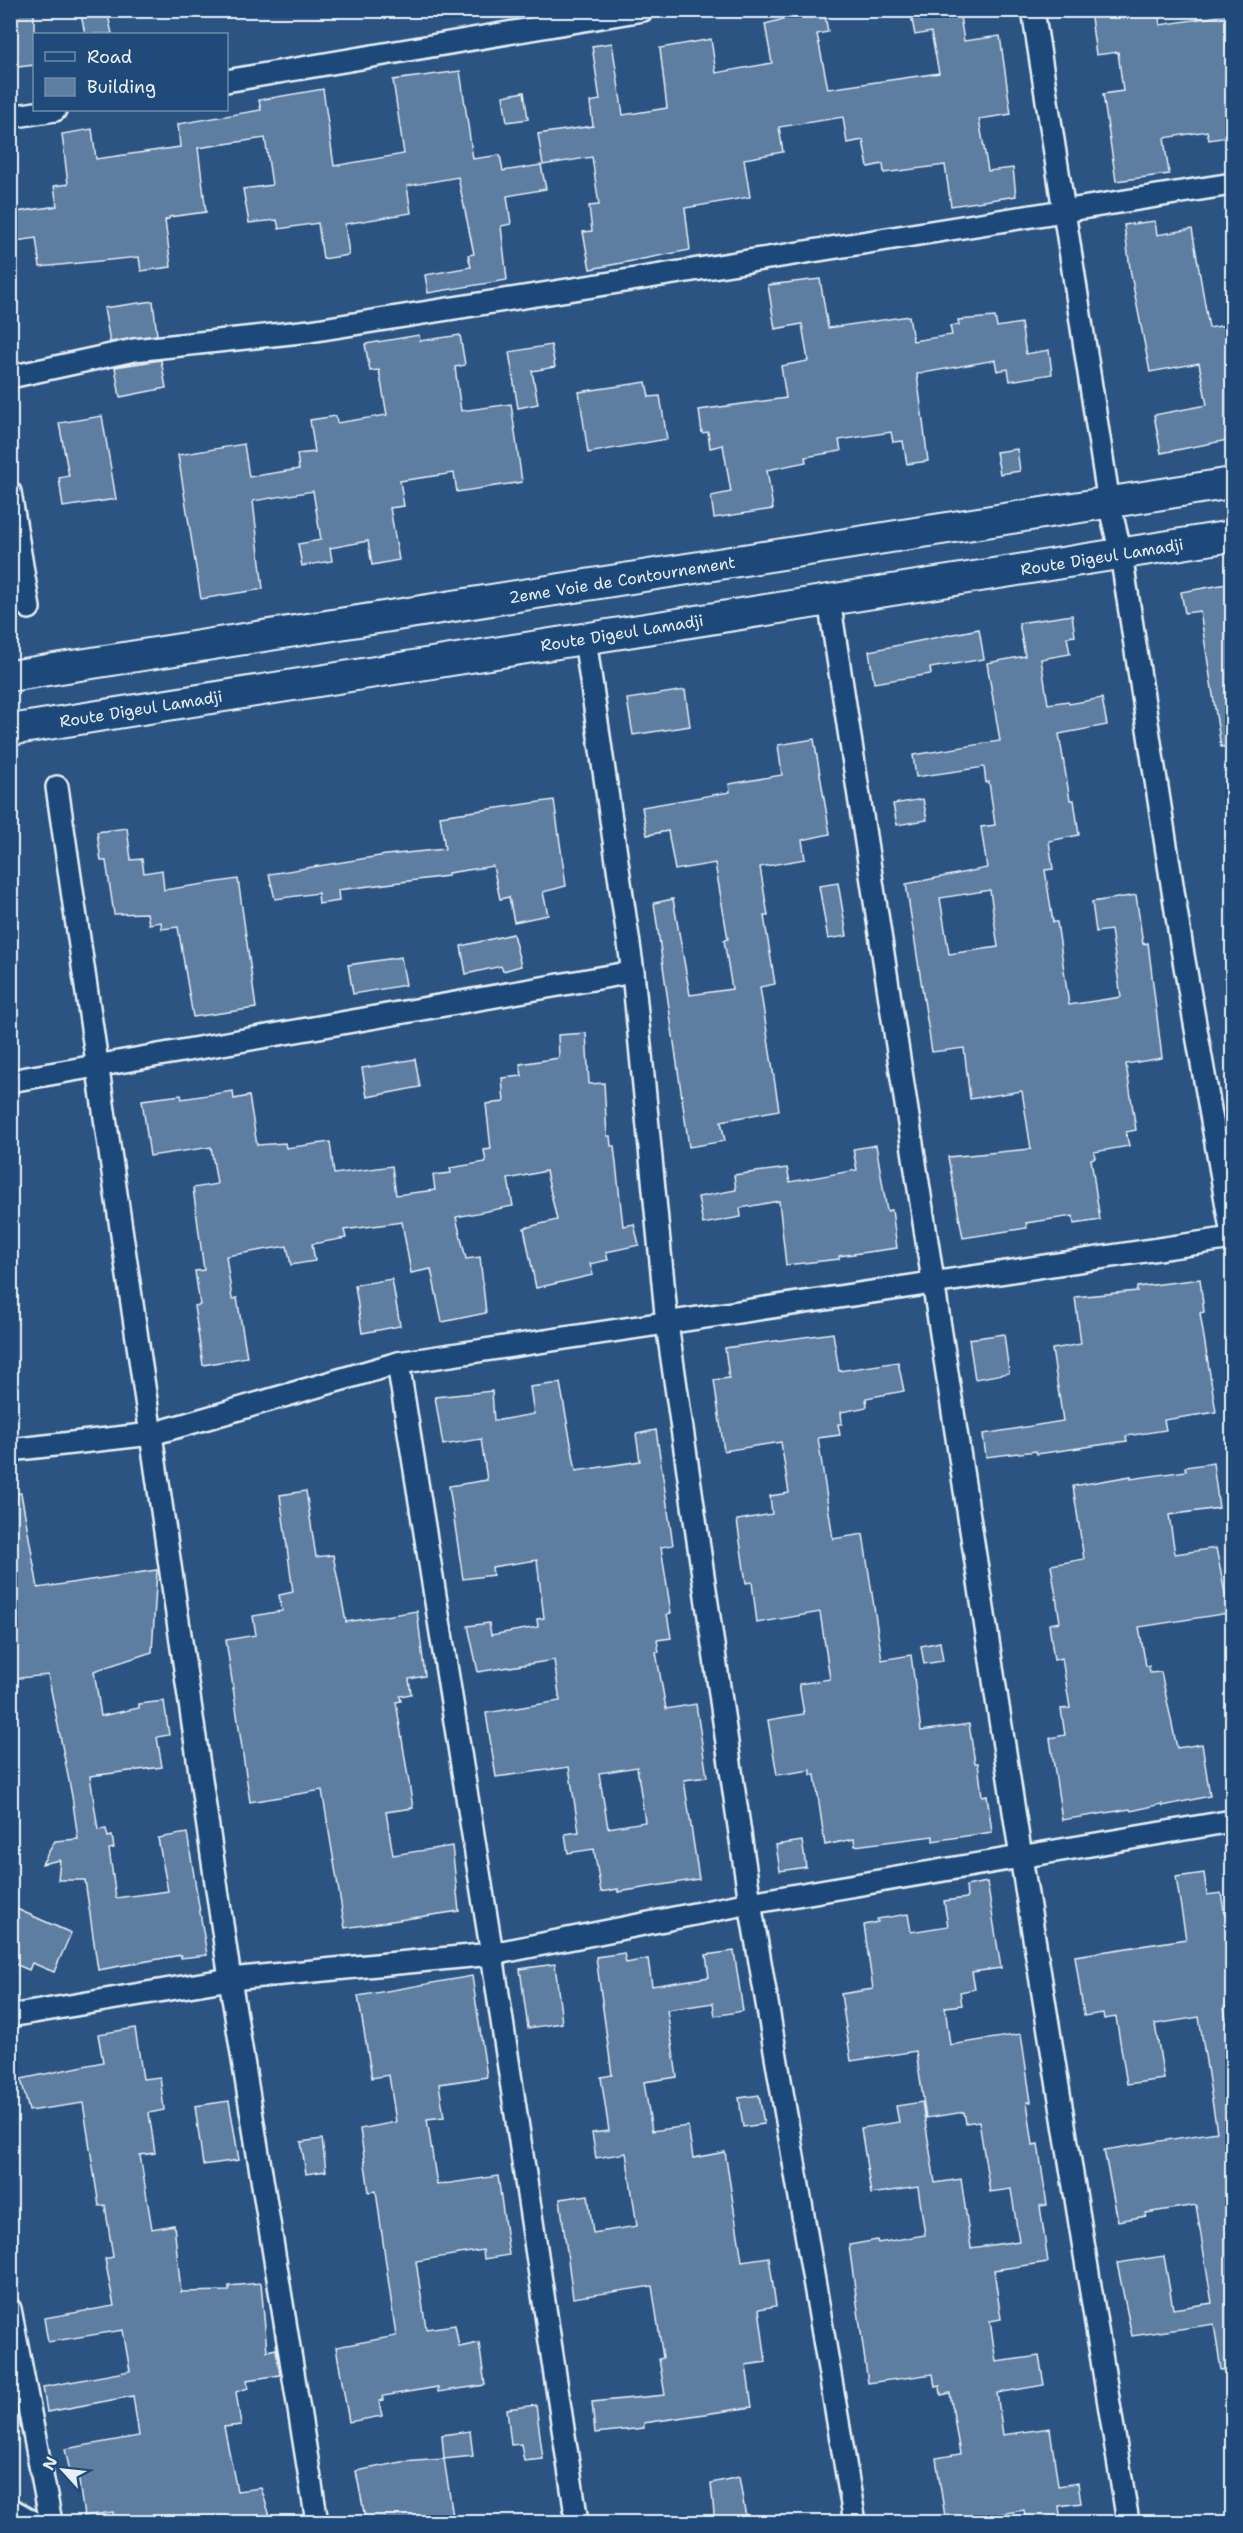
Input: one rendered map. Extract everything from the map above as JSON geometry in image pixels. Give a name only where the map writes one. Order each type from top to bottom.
[{"type":"main road","name":"2eme Voie de Contournement","points":[[10,676],[1233,483]]},
{"type":"main road","name":"Route Digeul Lamadji","points":[[10,730],[1233,536]]},
{"type":"street","points":[[228,81],[643,10]]},
{"type":"street","points":[[10,1450],[152,1434],[398,1364],[1233,1237],[1182,949],[1121,554],[1109,503],[1034,10]]},
{"type":"street","points":[[10,117],[49,111]]},
{"type":"street","points":[[10,377],[134,350],[310,331],[1233,184]]},
{"type":"street","points":[[10,492],[29,608]]},
{"type":"street","points":[[829,600],[1021,1857],[1128,2523]]},
{"type":"street","points":[[585,639],[633,972],[667,1324],[750,1903],[855,2523]]},
{"type":"street","points":[[57,787],[230,1979],[317,2523]]},
{"type":"street","points":[[10,1081],[633,972]]},
{"type":"street","points":[[398,1364],[492,1954],[577,2523]]},
{"type":"street","points":[[10,2016],[230,1979],[492,1954],[750,1903],[1233,1821]]},
{"type":"street","points":[[10,2309],[51,2523]]},
{"type":"street","points":[[10,2509],[33,2523]]},
{"type":"building","points":[[10,10],[34,10],[33,65],[10,68]]},
{"type":"building","points":[[80,10],[107,10],[112,33],[85,33]]},
{"type":"building","points":[[824,10],[828,32],[817,34],[828,89],[939,73],[931,32],[915,35],[910,10],[959,10],[964,41],[1000,36],[1011,114],[979,119],[988,171],[1013,168],[1016,196],[951,206],[945,165],[884,173],[883,164],[868,167],[863,140],[847,143],[843,117],[779,127],[783,152],[744,159],[750,197],[685,208],[690,250],[590,269],[583,232],[592,231],[589,206],[599,205],[592,157],[543,165],[538,134],[593,126],[590,102],[600,100],[592,46],[612,43],[623,115],[667,108],[660,48],[711,39],[716,73],[772,63],[765,24]]},
{"type":"building","points":[[1090,10],[1158,10],[1160,25],[1233,14],[1233,136],[1209,140],[1207,131],[1164,138],[1169,174],[1116,181],[1103,94],[1123,91],[1118,52],[1096,55]]},
{"type":"building","points":[[460,71],[473,159],[500,155],[503,171],[541,165],[546,189],[507,196],[511,224],[501,226],[507,280],[428,293],[425,275],[471,267],[468,255],[474,254],[458,177],[407,186],[411,213],[345,224],[349,255],[323,259],[318,223],[279,229],[277,220],[249,223],[243,189],[272,185],[265,138],[198,148],[206,212],[169,217],[165,220],[171,267],[141,271],[139,257],[40,267],[36,238],[10,242],[10,213],[57,206],[54,186],[68,184],[62,134],[92,129],[96,159],[180,147],[178,124],[261,110],[259,100],[323,89],[334,166],[404,154],[393,80]]},
{"type":"building","points":[[524,92],[528,119],[507,122],[503,96]]},
{"type":"building","points":[[1155,221],[1157,235],[1192,229],[1209,328],[1233,324],[1233,439],[1161,453],[1154,415],[1207,405],[1199,363],[1150,372],[1131,275],[1124,225]]},
{"type":"building","points":[[820,279],[828,328],[909,316],[913,341],[952,335],[950,326],[959,325],[958,320],[995,317],[997,327],[1021,323],[1026,354],[1049,350],[1052,374],[1010,381],[1008,369],[997,371],[995,360],[917,374],[928,461],[907,464],[903,441],[893,442],[891,432],[839,440],[841,451],[805,457],[806,462],[767,470],[773,509],[714,518],[711,496],[731,492],[723,445],[710,448],[708,432],[702,433],[699,410],[786,398],[781,366],[808,361],[802,324],[775,329],[768,285]]},
{"type":"building","points":[[153,301],[157,335],[110,342],[104,308]]},
{"type":"building","points":[[419,335],[420,341],[460,335],[465,365],[455,367],[461,411],[511,404],[522,482],[457,492],[454,473],[400,481],[404,506],[390,508],[399,560],[372,565],[368,541],[330,548],[332,561],[302,566],[298,544],[321,540],[313,491],[253,501],[263,589],[201,599],[178,455],[244,444],[249,477],[299,469],[297,454],[315,452],[310,420],[336,416],[337,423],[387,415],[379,370],[370,371],[365,344]]},
{"type":"building","points":[[551,345],[555,367],[532,371],[538,404],[518,408],[509,352]]},
{"type":"building","points":[[161,360],[166,388],[120,397],[115,367]]},
{"type":"building","points":[[646,382],[649,397],[660,396],[667,439],[588,453],[579,392]]},
{"type":"building","points":[[102,416],[116,499],[63,507],[59,478],[69,476],[59,423]]},
{"type":"building","points":[[1017,449],[1020,471],[1000,474],[996,452]]},
{"type":"building","points":[[1233,583],[1233,746],[1221,747],[1200,611],[1185,613],[1181,592]]},
{"type":"building","points":[[1072,615],[1075,636],[1067,637],[1070,654],[1041,659],[1048,704],[1068,701],[1069,704],[1102,698],[1107,725],[1059,734],[1070,800],[1074,800],[1079,835],[1049,841],[1053,869],[1045,870],[1053,922],[1057,922],[1069,1005],[1121,997],[1111,930],[1096,932],[1092,902],[1136,895],[1143,944],[1148,943],[1162,1058],[1126,1064],[1136,1130],[1126,1132],[1129,1146],[1094,1152],[1095,1158],[1091,1159],[1100,1220],[1074,1224],[1073,1216],[1026,1223],[1027,1228],[963,1238],[948,1157],[1031,1149],[1022,1091],[970,1099],[964,1048],[932,1052],[906,884],[987,868],[981,827],[995,825],[989,782],[986,783],[984,767],[916,777],[913,755],[1000,741],[987,663],[1025,656],[1019,623]],"holes":[[[990,890],[998,947],[949,954],[940,898]]]},
{"type":"building","points":[[979,629],[984,659],[930,668],[931,674],[874,683],[869,651]]},
{"type":"building","points":[[685,690],[690,726],[633,735],[627,699]]},
{"type":"building","points":[[814,739],[830,834],[802,840],[805,859],[760,867],[768,916],[764,916],[775,984],[760,987],[779,1110],[721,1121],[725,1141],[689,1147],[654,903],[673,899],[690,995],[732,989],[724,940],[728,939],[715,863],[675,870],[668,831],[647,835],[642,807],[730,792],[729,784],[782,775],[778,745]]},
{"type":"building","points":[[923,799],[927,820],[897,825],[893,804]]},
{"type":"building","points":[[554,800],[566,886],[543,892],[548,915],[514,922],[509,897],[500,899],[493,866],[448,873],[448,876],[338,890],[339,901],[319,904],[318,893],[275,899],[269,874],[386,855],[445,849],[440,816]]},
{"type":"building","points":[[127,828],[131,860],[142,859],[144,873],[162,870],[164,890],[238,879],[256,1008],[193,1017],[178,927],[162,929],[161,922],[149,924],[147,913],[114,914],[106,861],[101,861],[97,832]]},
{"type":"building","points":[[838,883],[847,936],[828,939],[819,886]]},
{"type":"building","points":[[513,934],[521,966],[503,971],[501,966],[466,974],[461,946]]},
{"type":"building","points":[[401,957],[406,985],[353,994],[348,965]]},
{"type":"building","points":[[586,1033],[589,1084],[604,1083],[607,1136],[610,1136],[611,1146],[614,1146],[623,1226],[634,1224],[639,1245],[606,1252],[608,1260],[590,1264],[593,1275],[536,1288],[524,1228],[557,1220],[546,1171],[508,1179],[513,1206],[456,1217],[466,1259],[480,1257],[486,1313],[442,1322],[431,1269],[411,1273],[402,1222],[344,1230],[346,1238],[312,1244],[315,1261],[291,1265],[287,1246],[226,1256],[232,1299],[237,1298],[247,1357],[203,1365],[194,1306],[200,1305],[195,1271],[204,1270],[193,1188],[217,1184],[211,1147],[150,1156],[142,1100],[181,1095],[182,1099],[233,1091],[234,1099],[249,1096],[257,1145],[285,1143],[286,1148],[330,1142],[334,1174],[392,1166],[396,1195],[435,1190],[433,1175],[451,1173],[450,1168],[486,1162],[484,1150],[491,1149],[486,1104],[504,1102],[502,1078],[522,1076],[520,1064],[559,1058],[558,1035]]},
{"type":"building","points":[[415,1059],[420,1087],[367,1097],[362,1068]]},
{"type":"building","points":[[876,1145],[887,1211],[892,1210],[897,1248],[839,1256],[839,1259],[786,1265],[779,1201],[740,1208],[741,1217],[703,1224],[698,1197],[736,1190],[734,1175],[787,1168],[790,1182],[857,1170],[853,1149]]},
{"type":"building","points":[[392,1279],[400,1326],[362,1333],[355,1285]]},
{"type":"building","points":[[1200,1279],[1204,1312],[1200,1313],[1216,1412],[1164,1420],[1166,1430],[1126,1436],[1127,1441],[1037,1454],[1036,1451],[986,1457],[983,1434],[1063,1421],[1052,1349],[1081,1344],[1075,1297],[1137,1291],[1137,1287]]},
{"type":"building","points":[[833,1333],[839,1371],[898,1362],[904,1391],[866,1398],[867,1407],[841,1412],[842,1424],[838,1424],[840,1435],[818,1438],[833,1539],[863,1534],[882,1660],[911,1655],[921,1731],[969,1724],[975,1763],[978,1763],[982,1796],[987,1795],[992,1832],[933,1841],[933,1836],[855,1846],[854,1839],[825,1845],[815,1775],[811,1775],[811,1770],[777,1775],[768,1720],[804,1714],[799,1684],[830,1679],[820,1612],[757,1623],[752,1582],[746,1583],[737,1520],[772,1514],[770,1496],[789,1493],[781,1442],[724,1451],[714,1380],[729,1378],[725,1348]]},
{"type":"building","points":[[1004,1334],[1009,1373],[975,1379],[969,1339]]},
{"type":"building","points":[[560,1383],[576,1471],[640,1461],[636,1434],[656,1430],[673,1545],[661,1547],[671,1613],[667,1614],[671,1638],[657,1640],[659,1652],[656,1652],[666,1709],[696,1704],[707,1777],[684,1780],[699,1879],[618,1892],[618,1889],[601,1892],[594,1849],[568,1853],[565,1834],[579,1832],[569,1767],[496,1777],[486,1713],[560,1701],[554,1660],[478,1672],[468,1626],[489,1623],[491,1635],[538,1627],[537,1619],[544,1618],[537,1560],[492,1567],[493,1575],[463,1579],[449,1486],[487,1480],[481,1439],[443,1445],[435,1397],[492,1391],[494,1421],[534,1414],[530,1387]],"holes":[[[637,1767],[645,1822],[608,1828],[599,1773]]]},
{"type":"building","points":[[1213,1463],[1219,1508],[1169,1515],[1175,1554],[1216,1548],[1229,1613],[1139,1627],[1146,1666],[1149,1666],[1150,1673],[1161,1672],[1177,1748],[1202,1744],[1210,1796],[1163,1806],[1162,1804],[1131,1811],[1130,1809],[1062,1820],[1050,1738],[1065,1735],[1061,1709],[1070,1708],[1062,1658],[1054,1660],[1049,1624],[1060,1622],[1051,1565],[1084,1559],[1073,1486],[1131,1476],[1131,1479],[1186,1471],[1185,1467]]},
{"type":"building","points":[[306,1491],[316,1557],[333,1555],[346,1622],[417,1611],[425,1676],[409,1679],[411,1694],[400,1696],[401,1701],[396,1702],[413,1808],[386,1812],[393,1855],[452,1846],[459,1911],[345,1928],[322,1790],[250,1802],[226,1640],[256,1635],[253,1616],[282,1611],[279,1595],[293,1592],[280,1495]]},
{"type":"building","points":[[21,1493],[38,1588],[157,1570],[152,1652],[94,1671],[101,1716],[139,1708],[139,1704],[164,1701],[169,1735],[157,1737],[162,1767],[90,1776],[98,1830],[106,1829],[108,1837],[112,1836],[114,1848],[109,1849],[116,1898],[168,1891],[158,1838],[187,1833],[207,1955],[181,1958],[181,1955],[98,1970],[85,1880],[58,1880],[60,1860],[42,1864],[55,1841],[78,1839],[72,1796],[48,1675],[10,1679],[10,1596],[15,1595],[10,1575],[10,1494]]},
{"type":"building","points":[[940,1642],[943,1661],[924,1664],[921,1646]]},
{"type":"building","points":[[802,1841],[806,1867],[780,1871],[776,1845]]},
{"type":"building","points":[[1204,1873],[1207,1895],[1221,1893],[1225,1916],[1233,1915],[1233,2007],[1224,2007],[1233,2062],[1233,2369],[1221,2370],[1214,2324],[1132,2336],[1117,2263],[1164,2256],[1173,2309],[1212,2303],[1196,2205],[1146,2213],[1146,2216],[1118,2221],[1104,2150],[1217,2132],[1199,2017],[1155,2024],[1164,2079],[1127,2084],[1116,2017],[1104,2019],[1103,2013],[1084,2016],[1075,1956],[1186,1939],[1176,1877]]},
{"type":"building","points":[[987,1882],[1001,1968],[972,1972],[975,1989],[960,1992],[962,2005],[945,2007],[950,2045],[1021,2034],[1031,2102],[1027,2102],[1033,2145],[1038,2144],[1047,2205],[1040,2206],[1048,2262],[994,2270],[1001,2319],[990,2321],[996,2362],[1039,2356],[1044,2385],[997,2393],[1003,2435],[1050,2428],[1058,2486],[1078,2483],[1081,2503],[1059,2506],[1061,2523],[1026,2523],[1024,2510],[946,2523],[936,2458],[960,2454],[950,2393],[941,2395],[940,2386],[935,2387],[933,2374],[868,2383],[849,2245],[877,2240],[878,2243],[925,2235],[918,2187],[871,2194],[861,2128],[899,2122],[896,2106],[922,2102],[935,2183],[961,2179],[971,2248],[1019,2241],[1011,2189],[990,2192],[979,2121],[966,2123],[964,2112],[926,2118],[916,2051],[851,2061],[841,1994],[873,1989],[864,1925],[878,1922],[877,1919],[908,1914],[911,1932],[948,1926],[944,1901],[967,1898],[966,1886]]},
{"type":"building","points":[[10,1906],[71,1933],[54,1972],[32,1963],[29,1970],[10,1962]]},
{"type":"building","points":[[734,1951],[743,2011],[715,2016],[713,2003],[667,2010],[677,2077],[644,2082],[652,2131],[688,2126],[693,2158],[725,2152],[742,2261],[769,2257],[776,2306],[759,2309],[766,2362],[746,2365],[752,2407],[644,2423],[644,2428],[595,2433],[592,2402],[665,2395],[659,2359],[663,2358],[652,2286],[573,2298],[560,2199],[588,2195],[593,2233],[637,2226],[626,2153],[596,2158],[592,2133],[609,2131],[601,2077],[612,2075],[596,1957],[624,1953],[626,1963],[648,1959],[652,1986],[709,1977],[706,1955]]},
{"type":"building","points":[[555,1964],[562,2023],[528,2028],[520,1969]]},
{"type":"building","points":[[472,1976],[487,2077],[439,2084],[444,2117],[427,2119],[437,2185],[498,2176],[509,2255],[484,2259],[483,2250],[416,2261],[426,2329],[455,2325],[459,2347],[479,2343],[485,2385],[438,2392],[438,2387],[383,2396],[384,2400],[379,2401],[382,2416],[349,2422],[336,2347],[396,2336],[376,2191],[369,2192],[360,2129],[396,2122],[389,2075],[372,2078],[358,1996]]},
{"type":"building","points":[[135,2028],[143,2079],[160,2077],[164,2110],[149,2113],[155,2153],[140,2155],[152,2229],[174,2225],[181,2292],[229,2291],[229,2286],[261,2283],[267,2351],[276,2349],[280,2375],[247,2380],[248,2388],[236,2392],[241,2425],[224,2427],[237,2491],[261,2488],[270,2516],[206,2523],[178,2523],[177,2518],[115,2523],[113,2512],[84,2516],[78,2475],[71,2476],[65,2449],[139,2436],[133,2396],[47,2412],[43,2387],[130,2371],[123,2330],[48,2342],[44,2318],[114,2306],[105,2259],[113,2257],[105,2205],[99,2206],[83,2103],[29,2111],[21,2079],[103,2062],[98,2034]]},
{"type":"building","points":[[759,2095],[764,2124],[743,2127],[739,2098]]},
{"type":"building","points":[[229,2101],[239,2160],[203,2165],[195,2106]]},
{"type":"building","points":[[322,2139],[326,2171],[306,2174],[301,2142]]},
{"type":"building","points":[[536,2405],[543,2459],[524,2461],[521,2444],[511,2445],[507,2409]]},
{"type":"building","points":[[470,2431],[473,2456],[444,2459],[442,2435]]},
{"type":"building","points":[[444,2459],[454,2523],[366,2523],[356,2471],[402,2462]]},
{"type":"building","points":[[739,2477],[747,2523],[715,2523],[711,2483]]}]
